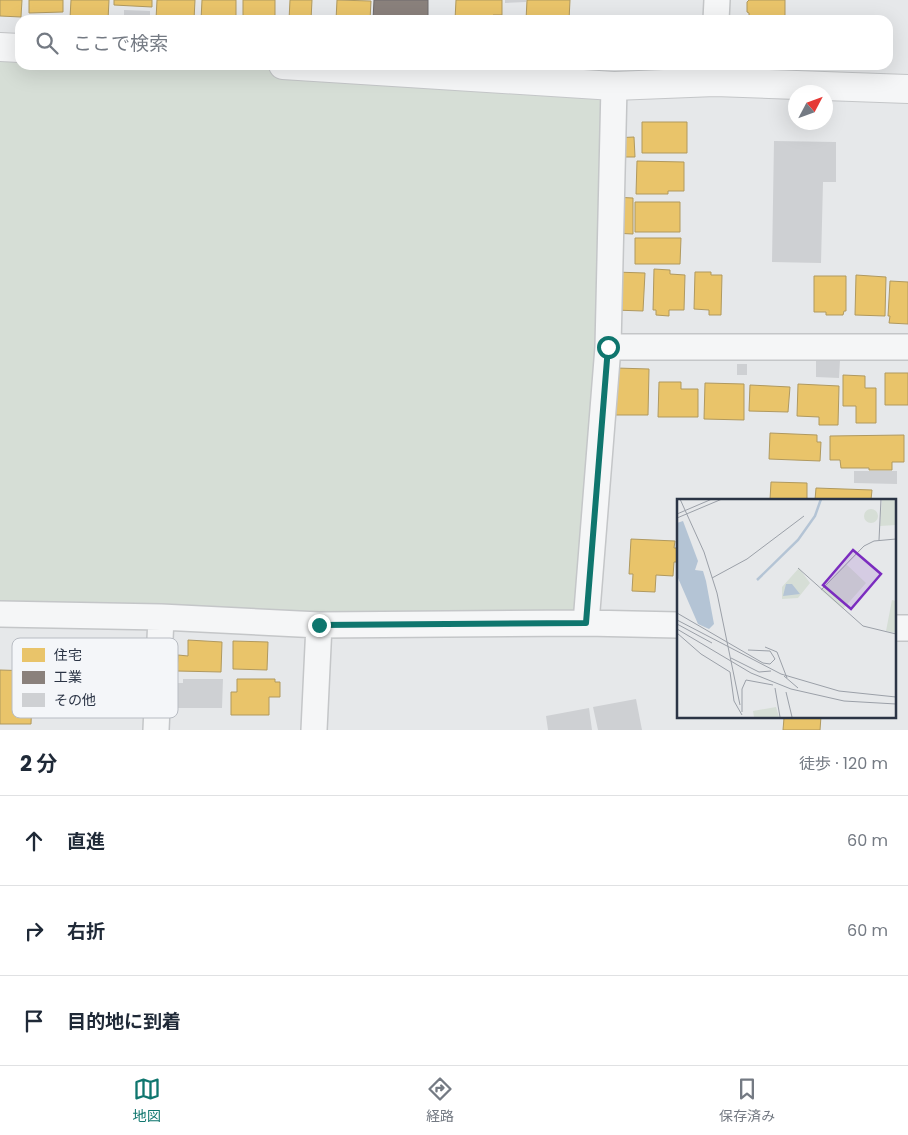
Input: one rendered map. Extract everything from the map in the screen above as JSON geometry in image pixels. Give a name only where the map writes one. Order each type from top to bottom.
[{"type":"street","points":[[716,15],[717,0]]},
{"type":"street","points":[[0,47],[15,48]]},
{"type":"street","points":[[362,70],[614,86],[715,74],[908,89]]},
{"type":"street","points":[[586,623],[608,347],[614,86]]},
{"type":"street","points":[[608,347],[908,347]]},
{"type":"street","points":[[0,614],[161,618],[319,625],[586,623],[677,625]]},
{"type":"street","points":[[160,638],[161,618]]},
{"type":"street","points":[[314,730],[319,625]]},
{"type":"shaded area","points":[[0,47],[15,48],[15,70],[362,70],[614,86],[586,623],[0,614]]},
{"type":"building: 住宅","points":[[0,0],[22,0],[21,15],[0,16]]},
{"type":"building: 住宅","points":[[29,0],[63,0],[63,12],[29,13]]},
{"type":"building: 住宅","points":[[71,0],[109,0],[108,15],[70,15]]},
{"type":"building: 住宅","points":[[114,0],[152,0],[152,7],[114,5]]},
{"type":"building: 住宅","points":[[157,0],[195,0],[194,15],[156,15]]},
{"type":"building: 住宅","points":[[202,0],[236,0],[236,15],[201,15]]},
{"type":"building: 住宅","points":[[243,0],[275,0],[275,15],[243,15]]},
{"type":"building: 住宅","points":[[290,0],[312,0],[311,15],[289,15]]},
{"type":"building: 住宅","points":[[337,0],[371,1],[370,15],[336,15]]},
{"type":"building: 住宅","points":[[456,0],[502,0],[502,15],[455,15]]},
{"type":"building: 住宅","points":[[527,0],[570,0],[569,15],[526,15]]},
{"type":"building: 住宅","points":[[749,0],[785,0],[785,15],[749,15],[747,12],[747,2]]},
{"type":"building: 住宅","points":[[642,122],[687,122],[687,153],[642,153]]},
{"type":"building: 住宅","points":[[634,137],[635,157],[614,157],[613,138]]},
{"type":"building: 住宅","points":[[637,161],[684,162],[684,191],[668,191],[668,194],[636,194]]},
{"type":"building: 住宅","points":[[613,197],[633,198],[633,234],[612,233]]},
{"type":"building: 住宅","points":[[635,202],[680,202],[680,232],[635,232]]},
{"type":"building: 住宅","points":[[635,238],[681,238],[680,264],[635,264]]},
{"type":"building: 住宅","points":[[654,269],[670,270],[670,274],[685,275],[684,310],[669,310],[669,316],[656,315],[656,310],[653,310]]},
{"type":"building: 住宅","points":[[615,272],[645,273],[643,311],[614,310]]},
{"type":"building: 住宅","points":[[695,272],[711,272],[711,275],[722,275],[721,315],[709,315],[709,310],[694,309]]},
{"type":"building: 住宅","points":[[856,275],[886,277],[885,316],[855,315]]},
{"type":"building: 住宅","points":[[814,276],[846,276],[846,311],[844,311],[843,315],[826,315],[826,312],[814,312]]},
{"type":"building: 住宅","points":[[890,281],[908,282],[908,324],[889,323]]},
{"type":"building: 住宅","points":[[616,368],[649,369],[648,415],[615,415]]},
{"type":"building: 住宅","points":[[885,373],[908,373],[908,405],[885,405]]},
{"type":"building: 住宅","points":[[843,375],[865,376],[865,388],[876,388],[876,423],[856,423],[856,406],[843,406]]},
{"type":"building: 住宅","points":[[659,382],[681,382],[681,389],[698,389],[698,417],[658,417]]},
{"type":"building: 住宅","points":[[705,383],[744,384],[744,420],[704,419]]},
{"type":"building: 住宅","points":[[798,384],[839,386],[838,425],[819,425],[819,417],[797,416]]},
{"type":"building: 住宅","points":[[750,385],[790,387],[788,412],[749,411]]},
{"type":"building: 住宅","points":[[770,433],[817,435],[817,442],[821,442],[820,461],[769,459]]},
{"type":"building: 住宅","points":[[904,435],[904,462],[892,462],[892,470],[841,468],[840,460],[830,460],[830,436]]},
{"type":"building: 住宅","points":[[771,482],[807,483],[807,499],[770,499]]},
{"type":"building: 住宅","points":[[816,488],[872,490],[871,499],[815,499]]},
{"type":"building: 住宅","points":[[631,539],[675,541],[674,548],[677,548],[677,562],[674,562],[673,576],[656,575],[655,592],[632,591],[633,574],[629,574]]},
{"type":"building: 住宅","points":[[188,640],[222,642],[221,672],[178,671],[178,655],[188,656]]},
{"type":"building: 住宅","points":[[233,641],[268,642],[267,670],[233,669]]},
{"type":"building: 住宅","points":[[0,670],[12,670],[12,718],[31,718],[31,724],[0,724]]},
{"type":"building: 住宅","points":[[237,679],[275,679],[275,682],[280,682],[280,697],[269,697],[269,715],[231,715],[231,692],[237,692]]},
{"type":"building: 住宅","points":[[784,718],[821,718],[820,730],[783,730]]},
{"type":"building: 工業","points":[[374,0],[428,0],[428,15],[373,15]]},
{"type":"building: その他","points":[[505,0],[526,0],[526,2],[505,3]]},
{"type":"building: その他","points":[[124,10],[150,11],[150,15],[124,15]]},
{"type":"building: その他","points":[[774,141],[836,142],[836,182],[823,182],[821,263],[772,262]]},
{"type":"building: その他","points":[[816,359],[840,360],[839,378],[816,377]]},
{"type":"building: その他","points":[[737,364],[747,364],[747,375],[737,375]]},
{"type":"building: その他","points":[[854,471],[897,471],[897,484],[854,483]]},
{"type":"building: その他","points":[[183,679],[223,679],[222,708],[178,708],[178,683],[183,683]]},
{"type":"building: その他","points":[[636,699],[642,730],[598,730],[593,707]]},
{"type":"building: その他","points":[[589,708],[592,730],[548,730],[546,716]]},
{"type":"route","points":[[319,625],[586,623],[608,347]]}]
